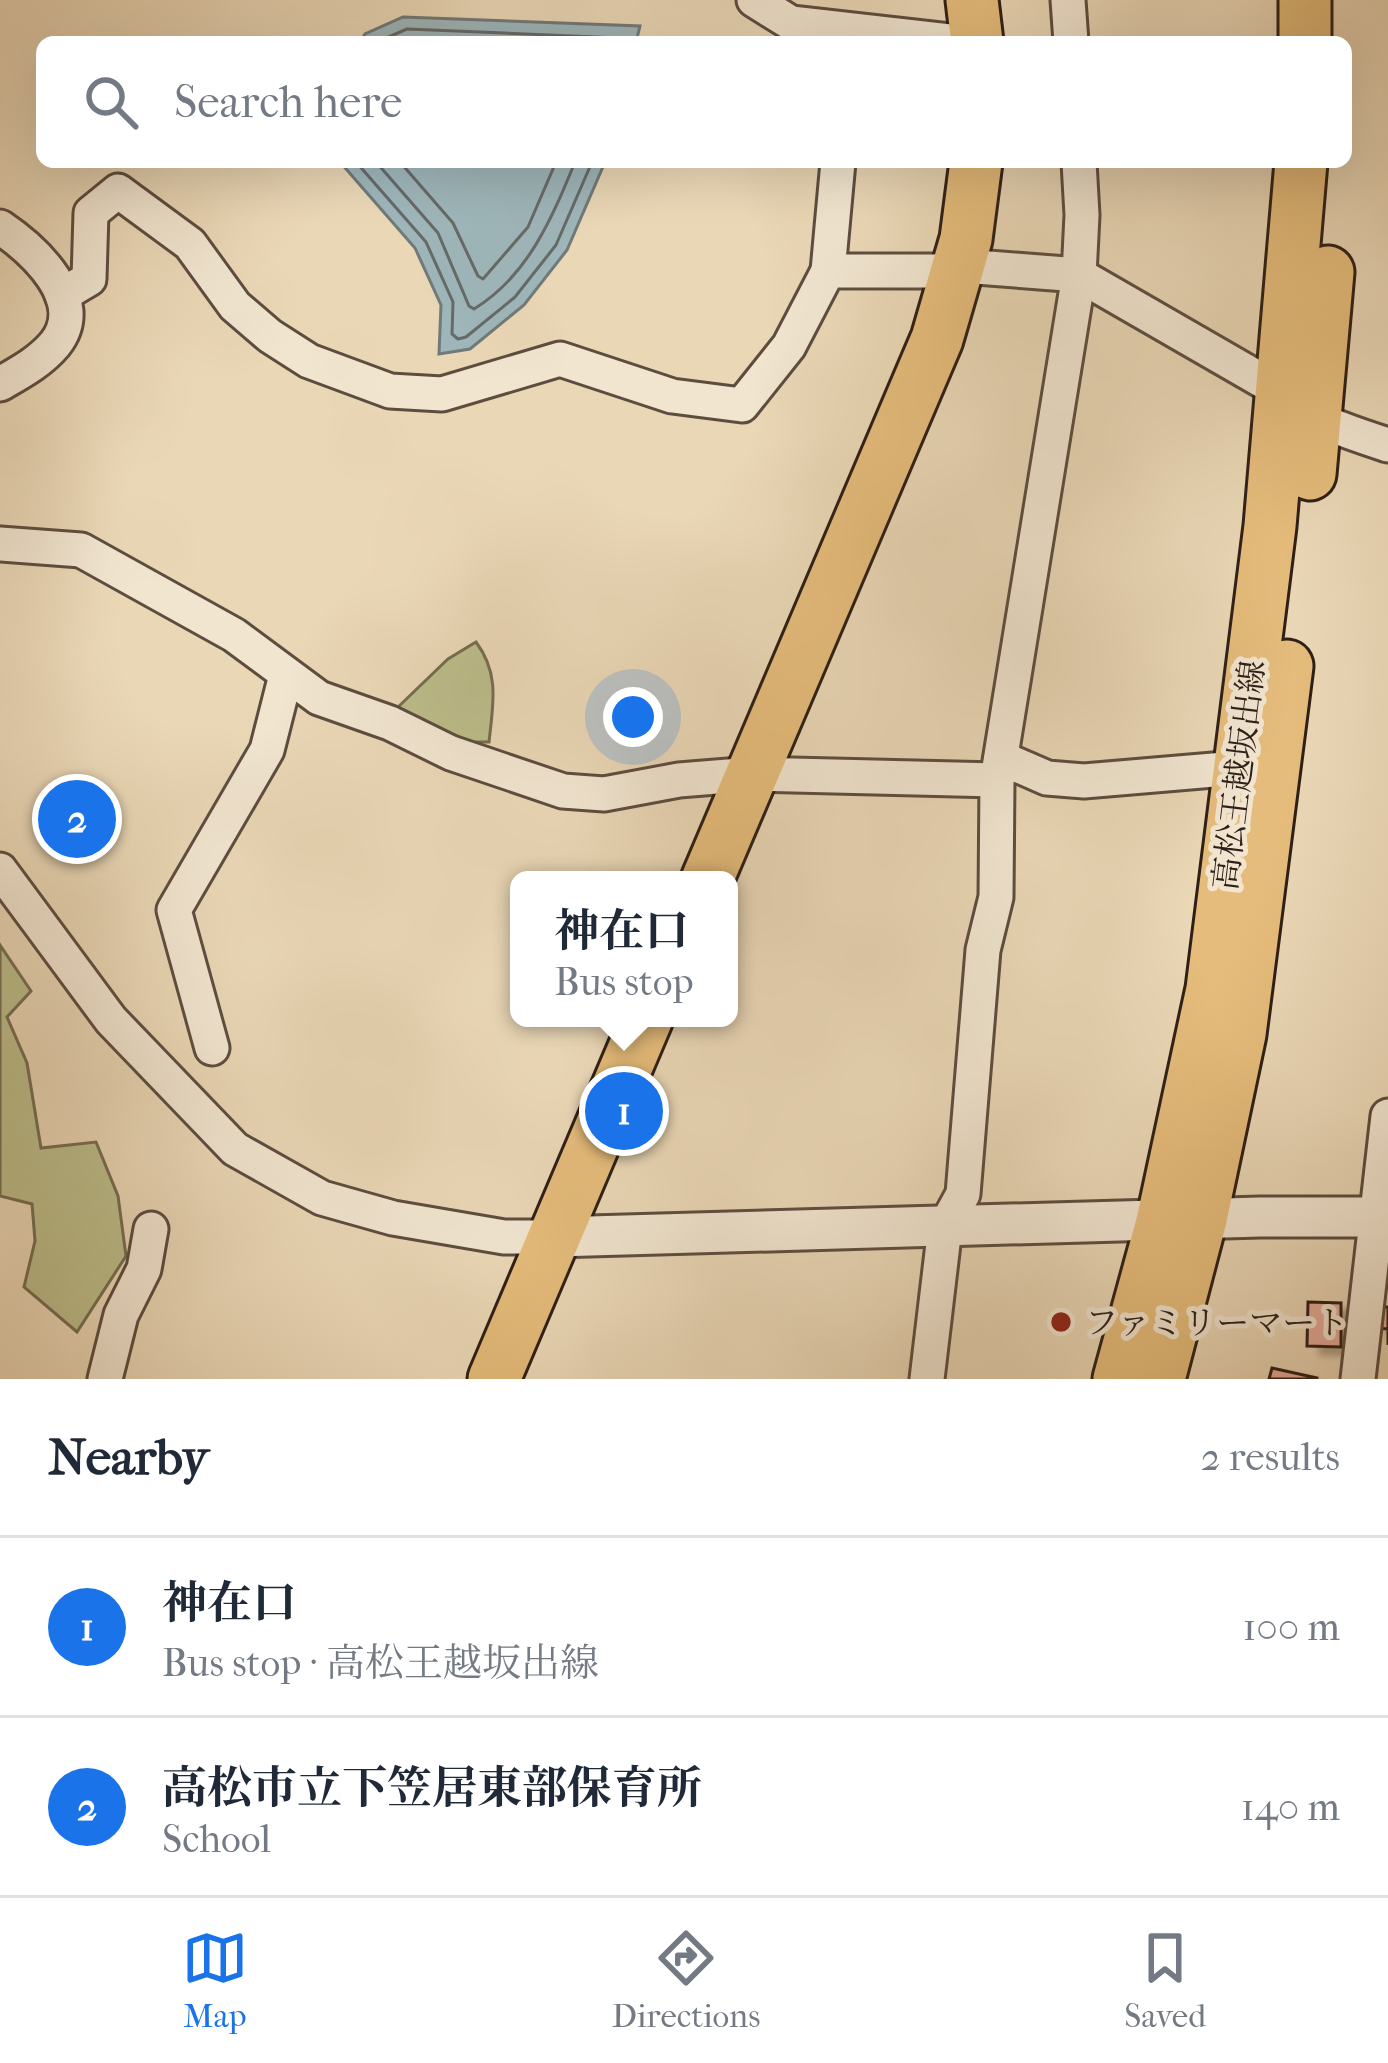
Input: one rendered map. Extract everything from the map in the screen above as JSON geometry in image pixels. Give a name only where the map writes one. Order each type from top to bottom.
[{"type":"main road","points":[[972,0],[976,36]]},
{"type":"main road","points":[[1305,36],[1306,0]]},
{"type":"main road","points":[[1338,0],[1339,36]]},
{"type":"main road","points":[[711,871],[937,339],[966,238],[975,168]]},
{"type":"main road","name":"高松王越坂出線","points":[[1159,1379],[1270,526],[1299,408],[1301,168]]},
{"type":"main road","name":"高松王越坂出線","points":[[1119,1379],[1182,1221],[1240,1034],[1299,408],[1335,168]]},
{"type":"main road","points":[[494,1379],[643,1027]]},
{"type":"street","points":[[754,0],[791,23],[905,36]]},
{"type":"street","points":[[1068,0],[1071,36]]},
{"type":"street","points":[[62,296],[89,278],[92,213],[118,191],[190,244],[235,306],[270,336],[309,361],[390,391],[442,394],[560,358],[672,395],[742,405],[789,346],[828,271],[837,168]]},
{"type":"street","points":[[927,1379],[945,1227],[963,1194],[983,950],[997,897],[999,769],[1078,275],[1082,215],[1078,168]]},
{"type":"street","points":[[0,227],[60,285],[66,314],[58,341],[0,385]]},
{"type":"street","points":[[828,271],[976,267],[1078,275],[1268,384],[1299,408],[1388,445]]},
{"type":"street","points":[[0,544],[81,550],[234,635],[319,698],[390,723],[451,753],[563,791],[604,794],[753,774],[999,769],[1084,781],[1237,768]]},
{"type":"street","points":[[212,1048],[174,910],[267,750],[286,675]]},
{"type":"street","points":[[0,870],[111,1020],[235,1149],[322,1198],[393,1218],[504,1238],[1381,1217]]},
{"type":"street","points":[[1358,1379],[1381,1217],[1388,1116]]},
{"type":"street","points":[[105,1379],[122,1315],[144,1268],[152,1229]]},
{"type":"green space","points":[[476,642],[492,678],[489,742],[460,742],[416,731],[397,708],[448,659]]},
{"type":"green space","points":[[0,945],[31,991],[7,1017],[27,1063],[41,1148],[96,1142],[118,1196],[126,1256],[77,1332],[24,1287],[35,1241],[32,1204],[0,1196]]},
{"type":"water","points":[[403,17],[640,26],[638,36],[365,34]]},
{"type":"water","points":[[345,168],[602,168],[567,250],[524,305],[470,349],[439,354],[441,305],[415,248]]},
{"type":"building","points":[[1308,1302],[1341,1303],[1341,1347],[1307,1346]]},
{"type":"building","points":[[1376,1307],[1388,1307],[1388,1329],[1375,1328]]},
{"type":"building","points":[[1272,1368],[1317,1378],[1317,1379],[1269,1379]]},
{"type":"place","name":"高松市立下笠居東部保育所","points":[[77,819]]},
{"type":"place","name":"神在口","points":[[624,1111]]},
{"type":"place","name":"ファミリーマート","points":[[1061,1322]]}]
